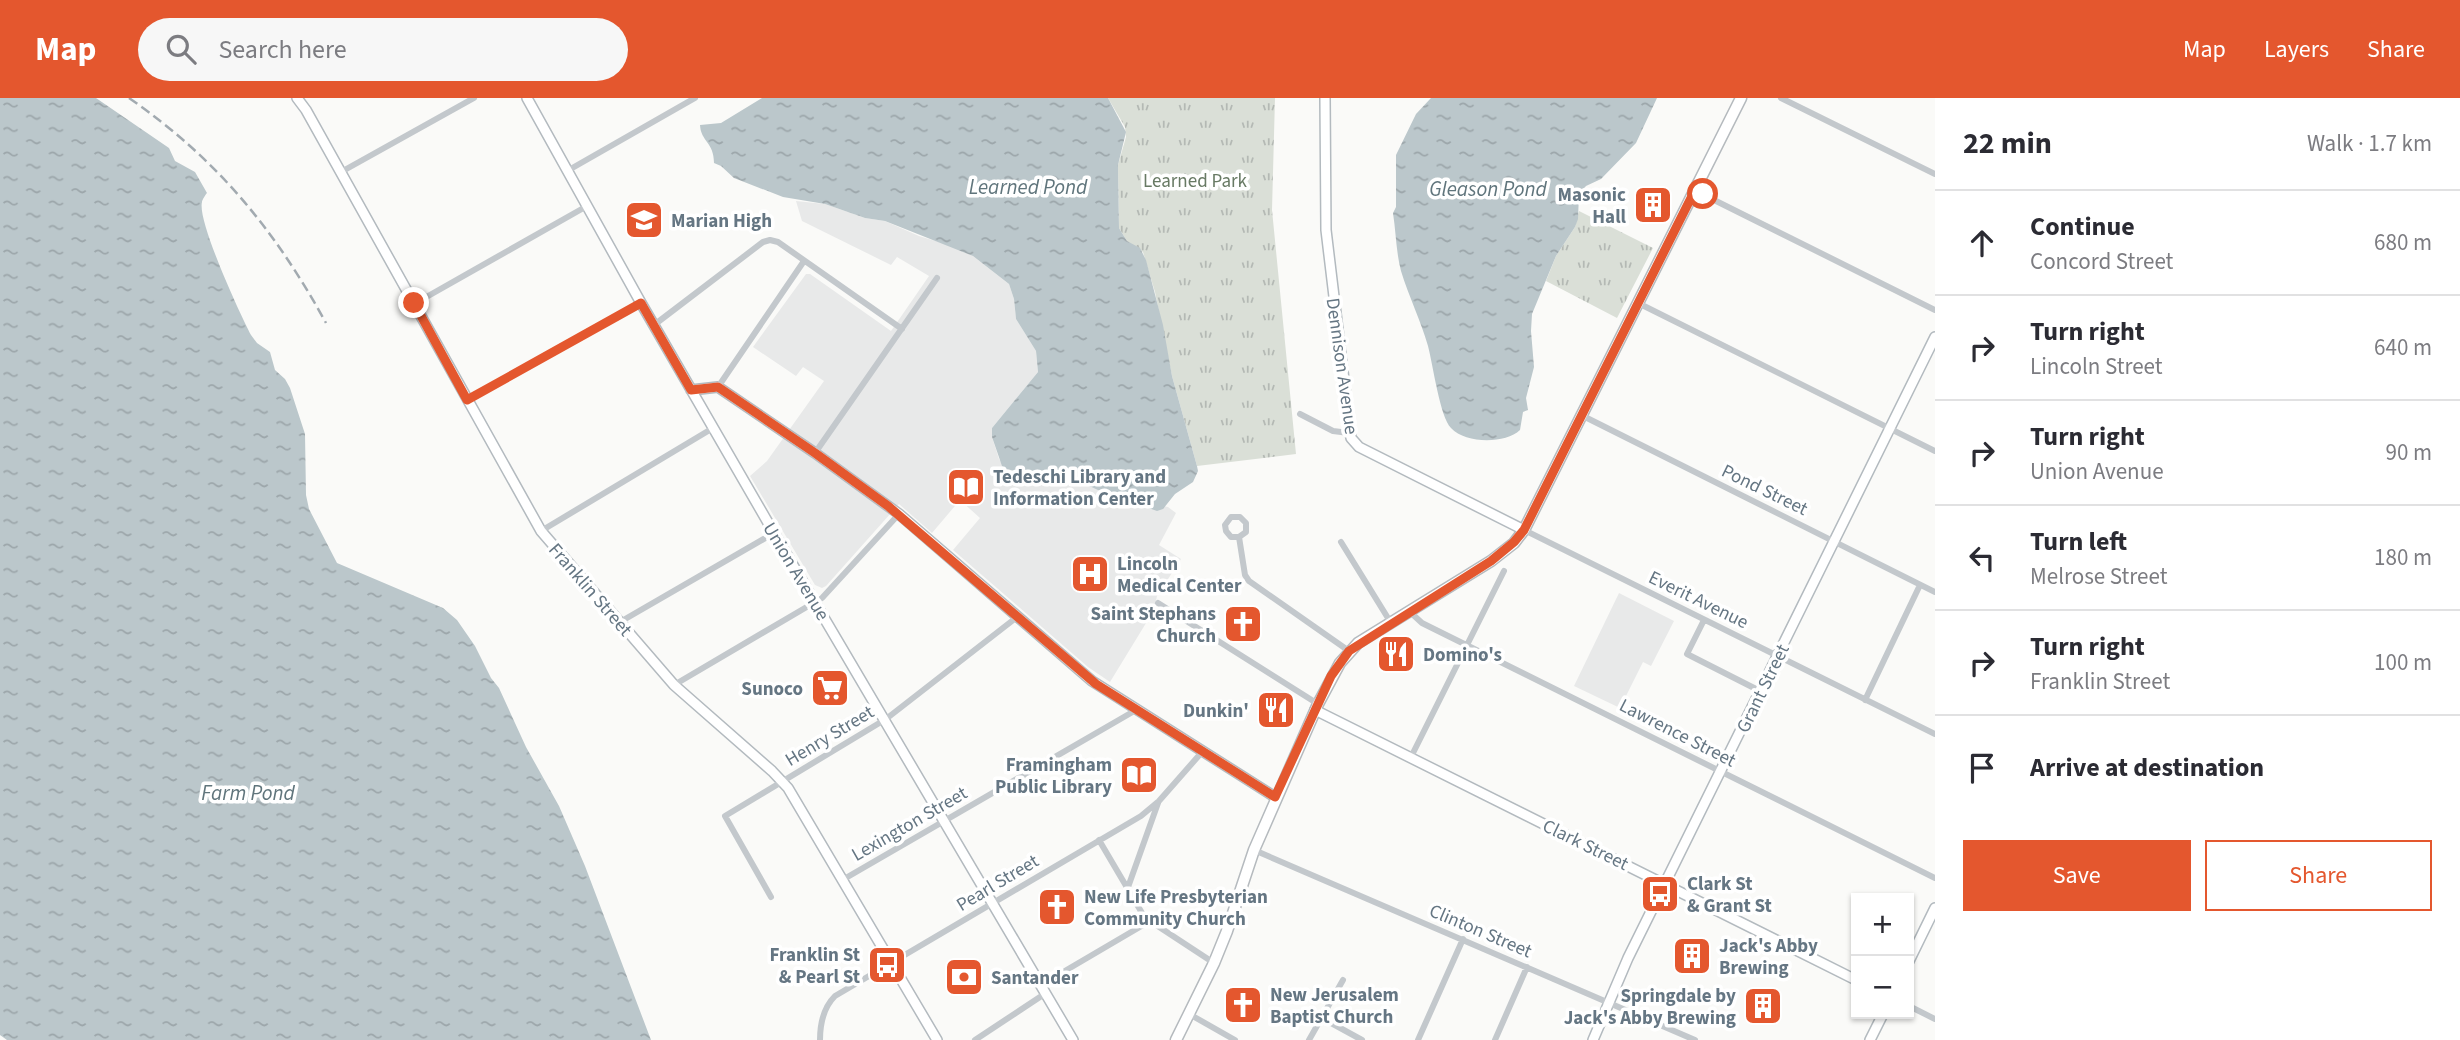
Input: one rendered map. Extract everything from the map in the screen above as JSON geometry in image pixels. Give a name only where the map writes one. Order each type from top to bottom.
[{"type":"main road","points":[[1176,1040],[1214,963],[1275,797],[1331,676],[1349,651],[1491,561],[1524,530],[1741,98]]},
{"type":"street","name":"Franklin Street","points":[[297,98],[541,531],[674,685],[782,781],[794,796],[937,1040]]},
{"type":"street","points":[[341,172],[474,98]]},
{"type":"street","name":"Union Avenue","points":[[527,98],[713,428],[1073,1040]]},
{"type":"street","points":[[567,171],[695,98]]},
{"type":"street","name":"Dennison Avenue","points":[[1325,98],[1326,230],[1349,433],[1353,442],[1524,530]]},
{"type":"street","points":[[1782,98],[1935,174]]},
{"type":"street","points":[[1695,190],[1935,310]]},
{"type":"street","points":[[414,303],[587,206]]},
{"type":"street","points":[[654,325],[763,243],[774,240],[902,329]]},
{"type":"street","points":[[718,387],[804,261]]},
{"type":"street","points":[[815,453],[937,278]]},
{"type":"street","points":[[467,400],[641,303]]},
{"type":"street","points":[[1638,303],[1935,451]]},
{"type":"street","name":"Grant Street","points":[[1592,1040],[1665,883],[1935,337]]},
{"type":"street","points":[[691,390],[718,387],[815,453],[899,514],[1086,677],[1275,797]]},
{"type":"street","points":[[1300,414],[1333,431],[1349,433]]},
{"type":"street","name":"Pond Street","points":[[1581,415],[1935,592]]},
{"type":"street","points":[[541,531],[713,428]]},
{"type":"street","points":[[674,685],[816,602],[829,592],[899,514]]},
{"type":"street","name":"Everit Avenue","points":[[1524,530],[1935,734]]},
{"type":"street","points":[[620,622],[774,533]]},
{"type":"street","points":[[1239,537],[1245,575],[1249,581],[1349,651]]},
{"type":"street","points":[[1341,542],[1391,623]]},
{"type":"street","points":[[1411,757],[1504,571]]},
{"type":"street","points":[[1865,699],[1920,584]]},
{"type":"street","points":[[1158,603],[1316,707]]},
{"type":"street","name":"Lawrence Street","points":[[1409,611],[1422,622],[1935,878]]},
{"type":"street","name":"Henry Street","points":[[771,897],[725,816],[886,719],[1017,617]]},
{"type":"street","points":[[1704,620],[1687,654],[1760,691]]},
{"type":"street","name":"Clark Street","points":[[1316,707],[1851,977]]},
{"type":"street","name":"Lexington Street","points":[[844,879],[1136,710]]},
{"type":"street","name":"Pearl Street","points":[[820,1040],[822,1018],[830,1002],[844,989],[1141,816],[1202,752]]},
{"type":"street","points":[[1127,890],[1158,801]]},
{"type":"street","points":[[1099,840],[1127,890],[1150,921],[1214,963]]},
{"type":"street","name":"Clinton Street","points":[[1254,850],[1695,1040]]},
{"type":"street","points":[[1911,956],[1935,908]]},
{"type":"street","points":[[975,1040],[1043,989],[1150,921]]},
{"type":"street","points":[[1418,1040],[1463,939]]},
{"type":"street","points":[[1495,1040],[1527,967]]},
{"type":"street","points":[[1309,1040],[1343,980]]},
{"type":"street","points":[[1914,1008],[1935,1019]]},
{"type":"street","points":[[1189,1014],[1235,1040]]},
{"type":"street","points":[[1322,1018],[1362,1040]]},
{"type":"street","points":[[1870,1040],[1880,1019]]},
{"type":"shaded area","points":[[796,201],[825,204],[865,218],[885,221],[919,236],[952,246],[973,256],[1009,284],[1016,319],[1036,351],[1038,372],[992,428],[999,459],[1005,468],[1059,478],[1070,477],[1168,507],[1176,513],[1159,545],[1181,559],[1157,596],[1154,610],[1110,682],[1088,667],[953,550],[980,518],[960,500],[932,533],[899,504],[826,586],[822,588],[815,585],[750,476],[767,461],[824,381],[803,367],[796,376],[753,347],[806,274],[810,274],[891,331],[929,276],[897,257],[891,265],[802,221]]},
{"type":"shaded area","points":[[1619,593],[1674,621],[1651,666],[1643,662],[1620,708],[1574,686]]},
{"type":"green space","name":"Learned Park","points":[[1108,98],[1275,98],[1272,210],[1296,454],[1197,466],[1172,376],[1155,292],[1143,252],[1127,241],[1119,228],[1118,165],[1126,137],[1125,127]]},
{"type":"green space","points":[[1579,211],[1653,248],[1617,318],[1546,281],[1556,256],[1575,227]]},
{"type":"water","name":"Farm Pond","points":[[0,98],[96,98],[169,148],[175,161],[195,172],[207,193],[202,201],[202,212],[212,247],[229,289],[251,335],[270,352],[275,370],[290,388],[305,434],[306,495],[309,509],[337,563],[443,608],[457,620],[475,646],[559,806],[585,866],[651,1040],[7,1040],[0,1035]]},
{"type":"water","name":"Learned Pond","points":[[762,98],[1108,98],[1126,132],[1118,165],[1119,228],[1127,241],[1140,248],[1146,260],[1163,325],[1172,376],[1197,466],[1198,471],[1193,482],[1175,494],[1163,509],[1157,511],[1070,477],[1059,478],[1005,469],[992,437],[992,428],[1038,372],[1036,351],[1016,319],[1009,284],[973,256],[885,221],[865,218],[825,204],[783,197],[734,178],[714,163],[712,151],[700,125],[721,123]]},
{"type":"water","name":"Gleason Pond","points":[[1431,98],[1657,98],[1636,143],[1601,179],[1586,186],[1579,194],[1575,227],[1556,256],[1532,314],[1534,367],[1526,398],[1528,410],[1523,412],[1520,430],[1496,440],[1466,437],[1451,428],[1447,422],[1428,346],[1399,264],[1393,213],[1396,207],[1396,155],[1416,114]]},
{"type":"railway","points":[[129,98],[190,146],[241,198],[286,257],[326,323]]},
{"type":"place","name":"Masonic Hall","points":[[1653,205]]},
{"type":"place","name":"Marian High","points":[[644,220]]},
{"type":"place","name":"Tedeschi Library and Information Center","points":[[966,487]]},
{"type":"place","name":"Lincoln Medical Center","points":[[1090,574]]},
{"type":"place","name":"Saint Stephans Church","points":[[1243,624]]},
{"type":"place","name":"Domino's","points":[[1396,654]]},
{"type":"place","name":"Sunoco","points":[[830,688]]},
{"type":"place","name":"Dunkin'","points":[[1276,710]]},
{"type":"place","name":"Framingham Public Library","points":[[1139,775]]},
{"type":"place","name":"Clark St & Grant St","points":[[1660,894]]},
{"type":"place","name":"New Life Presbyterian Community Church","points":[[1057,907]]},
{"type":"place","name":"Jack's Abby Brewing","points":[[1692,956]]},
{"type":"place","name":"Franklin St & Pearl St","points":[[887,965]]},
{"type":"place","name":"Santander","points":[[964,977]]},
{"type":"place","name":"New Jerusalem Baptist Church","points":[[1243,1005]]},
{"type":"place","name":"Springdale by Jack's Abby Brewing","points":[[1763,1006]]},
{"type":"route","points":[[414,303],[467,400],[641,303],[691,390],[718,387],[815,453],[888,506],[1096,684],[1275,797],[1331,676],[1349,651],[1491,561],[1524,530],[1695,190],[1703,194]]}]
